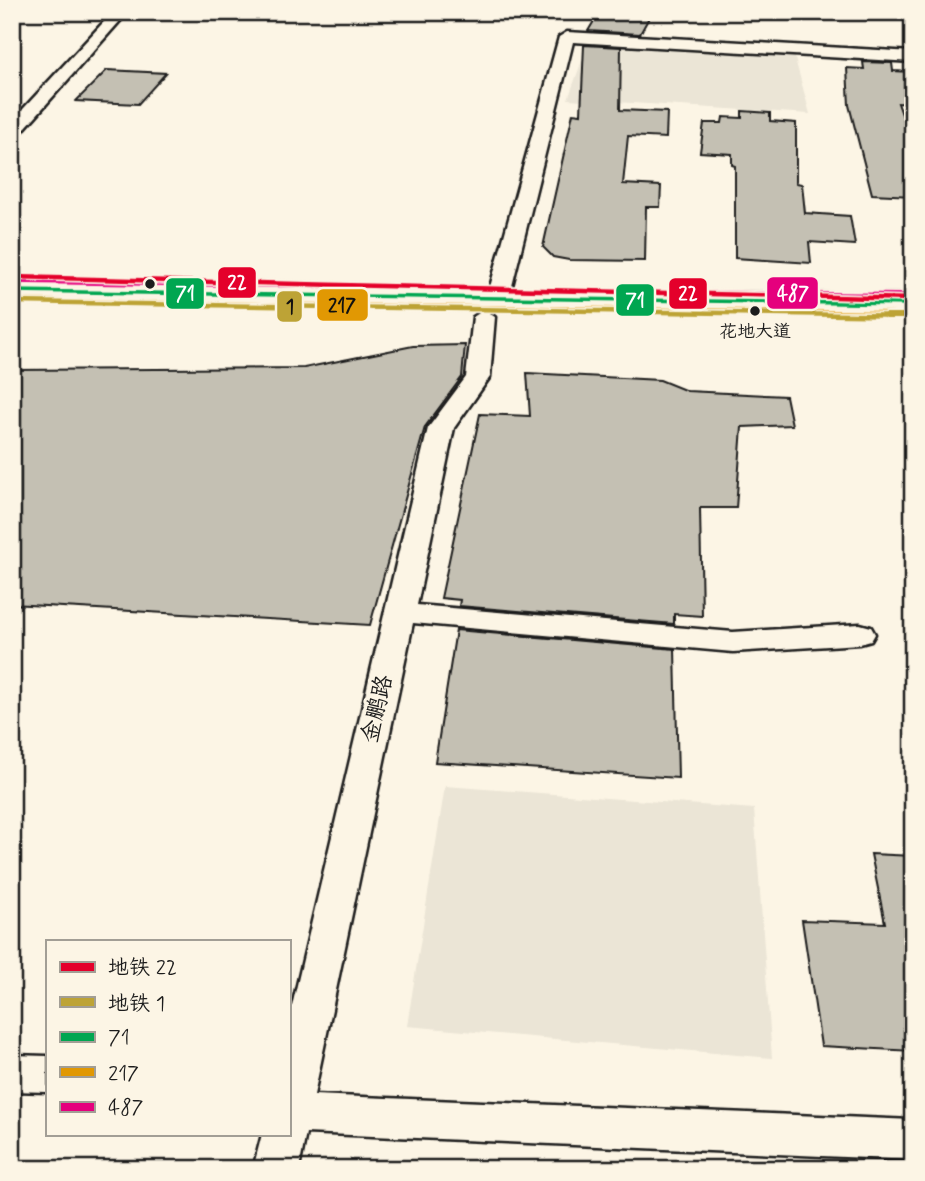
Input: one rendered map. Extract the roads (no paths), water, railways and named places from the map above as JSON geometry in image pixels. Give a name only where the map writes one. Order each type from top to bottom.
[{"type":"main road","points":[[12,291],[913,324]]},
{"type":"main road","points":[[12,313],[913,304]]},
{"type":"street","points":[[12,132],[121,12]]},
{"type":"street","name":"金鹏路","points":[[290,1107],[441,428],[478,377],[491,308],[567,37],[913,57]]},
{"type":"street","points":[[400,613],[733,642],[860,634]]},
{"type":"street","points":[[12,1073],[46,1074]]},
{"type":"street","points":[[290,1134],[913,1140]]},
{"type":"metro line","name":"22","points":[[12,277],[913,299]]},
{"type":"metro line","name":"1","points":[[12,302],[913,316]]},
{"type":"place","name":"花地大道","points":[[755,311]]}]
